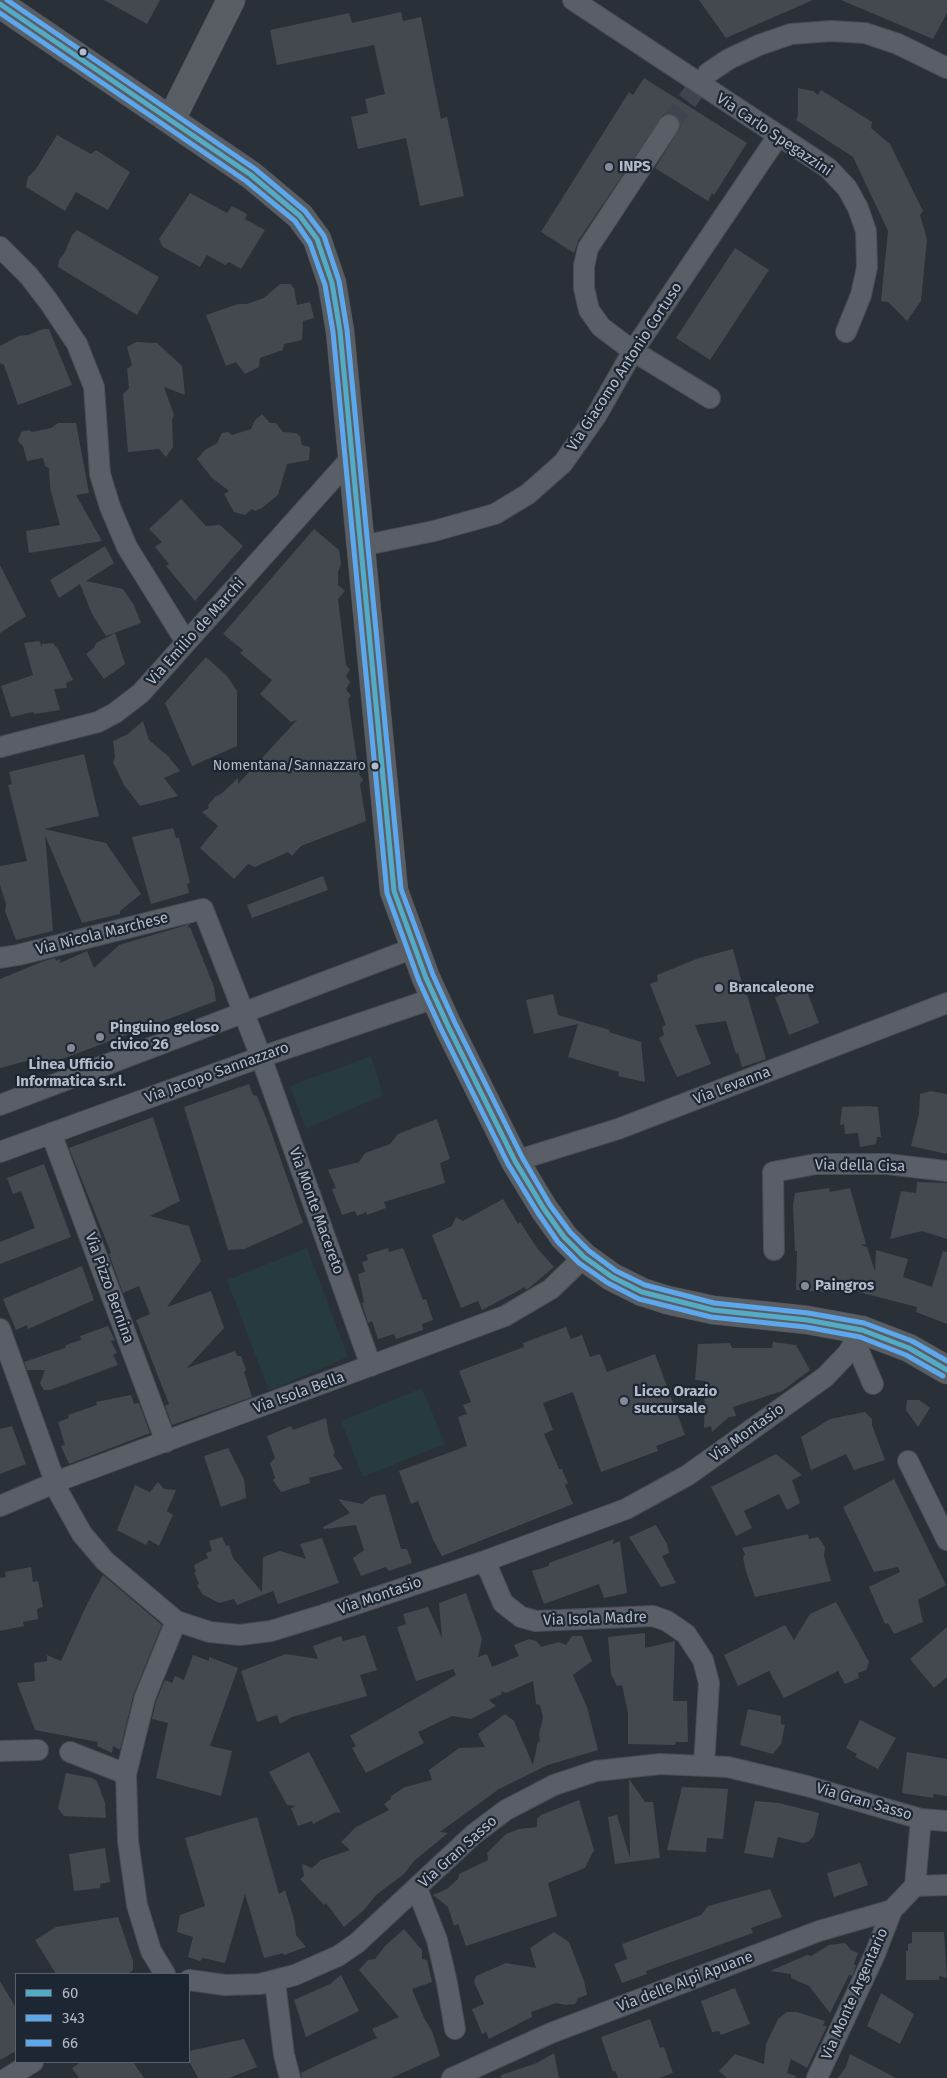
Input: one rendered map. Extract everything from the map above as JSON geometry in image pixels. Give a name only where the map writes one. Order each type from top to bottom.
[{"type":"main road","points":[[171,120],[231,0]]},
{"type":"main road","points":[[0,4],[251,175],[306,222],[317,238],[328,269],[335,299],[361,546],[392,879],[398,905],[435,998],[515,1161],[559,1230],[584,1258],[620,1281],[667,1300],[713,1310],[807,1320],[859,1336],[909,1348],[947,1370]]},
{"type":"street","name":"Via Carlo Spegazzini","points":[[573,0],[828,168],[847,188],[858,208],[866,231],[867,267],[861,295],[846,332]]},
{"type":"street","points":[[708,73],[729,59],[783,36],[831,31],[864,33],[898,44],[947,68]]},
{"type":"street","points":[[669,125],[588,248],[584,266],[584,288],[589,310],[601,327],[633,350],[710,398]]},
{"type":"street","name":"Via Giacomo Antonio Cortuso","points":[[361,546],[463,524],[494,514],[528,494],[550,476],[573,450],[596,416],[633,350],[778,136]]},
{"type":"street","points":[[0,247],[44,295],[77,344],[94,387],[100,474],[110,507],[127,547],[186,642]]},
{"type":"street","name":"Via Emilio de Marchi","points":[[0,747],[98,722],[115,713],[141,693],[352,457]]},
{"type":"street","name":"Via Nicola Marchese","points":[[0,958],[203,908]]},
{"type":"street","name":"Via Monte Macereto","points":[[203,908],[261,1057],[371,1366]]},
{"type":"street","points":[[0,1105],[414,948]]},
{"type":"street","name":"Via Jacopo Sannazzaro","points":[[0,1152],[261,1057],[435,998]]},
{"type":"street","name":"Via Levanna","points":[[515,1161],[618,1129],[947,1003]]},
{"type":"street","name":"Via Pizzo Bernina","points":[[51,1134],[166,1442]]},
{"type":"street","name":"Via della Cisa","points":[[774,1250],[773,1172],[816,1164],[888,1164],[947,1171]]},
{"type":"street","name":"Via Isola Bella","points":[[0,1506],[56,1483],[371,1366],[524,1306],[559,1282],[584,1258]]},
{"type":"street","name":"Via Montasio","points":[[0,1329],[56,1483],[72,1520],[98,1554],[176,1621],[221,1634],[256,1634],[323,1616],[485,1561],[626,1509],[688,1475],[825,1377],[840,1362],[859,1336]]},
{"type":"street","points":[[859,1336],[873,1384]]},
{"type":"street","points":[[908,1460],[947,1540]]},
{"type":"street","name":"Via Isola Madre","points":[[485,1561],[503,1602],[521,1617],[536,1621],[653,1616],[667,1621],[686,1634],[703,1660],[709,1683],[704,1765]]},
{"type":"street","points":[[163,1973],[148,1945],[137,1905],[128,1841],[126,1774],[146,1697],[176,1621]]},
{"type":"street","points":[[0,1751],[38,1750]]},
{"type":"street","points":[[70,1752],[126,1774]]},
{"type":"street","name":"Via Gran Sasso","points":[[190,1980],[224,1985],[252,1985],[275,1982],[318,1966],[338,1956],[357,1943],[474,1834],[506,1810],[540,1792],[596,1771],[637,1765],[704,1765],[754,1772],[921,1819],[947,1821]]},
{"type":"street","points":[[892,1910],[915,1886],[921,1819]]},
{"type":"street","points":[[915,1886],[947,1885]]},
{"type":"street","points":[[416,1889],[437,1940],[455,2029]]},
{"type":"street","name":"Via delle Alpi Apuane","points":[[452,2078],[551,2033],[834,1926],[892,1910]]},
{"type":"street","name":"Via Monte Argentario","points":[[817,2078],[875,1954],[892,1910]]},
{"type":"street","points":[[275,1982],[285,2060],[290,2078]]},
{"type":"street","points":[[7,2078],[31,2063]]},
{"type":"green space","points":[[371,1056],[383,1095],[306,1129],[290,1086]]},
{"type":"green space","points":[[307,1248],[348,1357],[269,1391],[227,1280]]},
{"type":"green space","points":[[422,1388],[445,1444],[363,1477],[341,1421]]},
{"type":"building","points":[[104,0],[160,0],[147,24]]},
{"type":"building","points":[[699,0],[813,0],[726,38]]},
{"type":"building","points":[[841,0],[947,0],[947,13],[933,39]]},
{"type":"building","points":[[401,12],[403,21],[421,17],[441,119],[447,117],[464,196],[420,206],[406,138],[358,149],[351,117],[368,113],[365,99],[385,94],[374,45],[277,65],[270,30],[349,13],[352,23]]},
{"type":"building","name":"INPS","points":[[644,78],[747,143],[714,195],[712,193],[708,201],[655,168],[681,126],[676,115],[669,113],[663,115],[578,241],[574,253],[541,232],[629,92],[633,95]]},
{"type":"building","points":[[798,88],[813,91],[818,95],[821,90],[872,122],[871,128],[890,144],[923,211],[920,215],[927,239],[921,301],[907,321],[888,302],[881,301],[888,231],[853,157],[796,120],[798,115]]},
{"type":"building","points":[[57,135],[91,154],[96,150],[130,172],[108,210],[76,192],[65,211],[26,187],[28,177],[36,169]]},
{"type":"building","points":[[190,193],[227,213],[232,206],[247,214],[245,219],[265,230],[241,269],[229,262],[225,265],[207,255],[200,267],[163,247],[159,239]]},
{"type":"building","points":[[77,230],[159,277],[137,315],[58,267],[59,260],[65,252],[72,235]]},
{"type":"building","points":[[735,248],[769,270],[710,360],[676,338]]},
{"type":"building","points":[[280,284],[290,284],[294,288],[297,305],[310,302],[314,318],[303,321],[302,340],[284,344],[283,350],[260,358],[259,367],[245,374],[236,362],[226,366],[206,315],[238,304],[247,304],[264,298]]},
{"type":"building","points":[[43,329],[49,329],[72,385],[18,405],[4,365],[0,363],[0,346],[19,336],[28,335]]},
{"type":"building","points":[[136,342],[157,343],[182,366],[185,395],[164,387],[174,415],[172,420],[173,447],[166,457],[159,449],[128,452],[123,394],[129,388],[127,369],[132,365],[127,347]]},
{"type":"building","points":[[262,414],[270,423],[276,423],[283,432],[296,433],[300,436],[302,445],[310,447],[309,460],[287,464],[278,495],[262,508],[255,511],[252,509],[245,515],[234,512],[224,494],[229,491],[212,478],[197,459],[205,450],[217,443],[222,433],[228,432],[232,435],[251,429],[255,420]]},
{"type":"building","points":[[58,423],[76,423],[89,493],[76,495],[102,541],[29,553],[26,531],[60,525],[50,488],[49,468],[45,466],[43,458],[27,461],[23,446],[18,441],[21,432],[51,428]]},
{"type":"building","points":[[181,499],[206,526],[220,525],[243,546],[195,601],[166,566],[169,564],[155,547],[162,542],[149,529]]},
{"type":"building","points":[[314,529],[339,550],[341,564],[338,572],[338,585],[345,591],[338,599],[346,665],[350,670],[346,676],[350,682],[346,689],[351,696],[348,699],[357,761],[362,767],[359,774],[363,780],[360,784],[366,821],[301,846],[292,856],[288,852],[255,867],[248,864],[234,879],[200,848],[218,826],[202,812],[209,808],[208,805],[215,797],[221,794],[238,778],[238,784],[297,720],[291,722],[260,694],[272,680],[240,653],[243,650],[223,634]]},
{"type":"building","points":[[105,546],[114,563],[86,581],[123,589],[134,605],[141,623],[106,636],[92,614],[80,584],[59,598],[50,580]]},
{"type":"building","points":[[0,565],[26,616],[0,633]]},
{"type":"building","points":[[115,633],[125,664],[104,679],[86,654],[94,648],[96,643]]},
{"type":"building","points":[[39,641],[42,647],[42,644],[53,643],[58,649],[73,680],[66,683],[67,688],[54,689],[60,710],[35,714],[33,712],[11,717],[1,686],[33,675],[24,643]]},
{"type":"building","points":[[206,657],[227,676],[237,691],[237,746],[192,766],[165,703]]},
{"type":"building","points":[[143,721],[149,740],[168,756],[180,771],[164,778],[178,796],[140,806],[124,785],[113,762],[115,757],[113,741],[128,734]]},
{"type":"building","points":[[84,754],[99,816],[44,829],[106,843],[141,894],[120,911],[120,914],[82,923],[45,835],[53,931],[16,940],[5,911],[6,904],[0,885],[0,866],[27,861],[8,785],[12,784],[9,772]]},
{"type":"building","points":[[173,828],[176,838],[179,838],[190,883],[187,884],[189,893],[151,904],[132,837]]},
{"type":"building","points":[[323,876],[328,890],[252,918],[247,905]]},
{"type":"building","points":[[190,924],[187,928],[190,927],[214,987],[216,1001],[41,1067],[38,1058],[0,1068],[0,979],[44,961],[55,958],[56,961],[60,959],[60,963],[87,951],[94,968],[119,945]]},
{"type":"building","points":[[733,949],[745,995],[747,995],[766,1059],[742,1067],[726,1021],[695,1025],[711,1064],[677,1077],[659,1038],[664,1035],[662,1027],[666,1025],[650,984],[658,981],[657,975],[699,958]]},
{"type":"building","points":[[805,986],[819,1023],[789,1035],[775,997]]},
{"type":"building","points":[[553,994],[558,1015],[610,1030],[609,1032],[641,1042],[645,1082],[618,1076],[619,1072],[568,1057],[578,1024],[534,1034],[526,1000]]},
{"type":"building","points":[[249,1084],[253,1095],[257,1096],[267,1120],[303,1223],[244,1249],[228,1250],[184,1107]]},
{"type":"building","points":[[931,1091],[947,1094],[947,1154],[911,1146],[919,1114],[920,1094]]},
{"type":"building","points":[[842,1107],[878,1107],[881,1137],[877,1137],[876,1144],[860,1147],[858,1133],[845,1134],[844,1124],[840,1125]]},
{"type":"building","points":[[153,1117],[180,1201],[150,1216],[189,1226],[201,1261],[167,1307],[211,1291],[224,1328],[187,1368],[235,1351],[237,1356],[241,1356],[252,1397],[172,1425],[165,1406],[169,1404],[136,1320],[150,1314],[139,1286],[123,1293],[109,1254],[111,1253],[69,1148]]},
{"type":"building","points":[[437,1119],[450,1159],[440,1163],[445,1183],[384,1202],[386,1208],[367,1215],[366,1212],[357,1216],[355,1211],[342,1215],[332,1189],[336,1188],[328,1170],[359,1162],[365,1153],[390,1144],[398,1134]]},
{"type":"building","points":[[44,1164],[71,1237],[0,1264],[0,1242],[35,1228],[21,1191],[13,1194],[7,1178]]},
{"type":"building","points":[[917,1182],[947,1183],[947,1239],[922,1231],[890,1239],[901,1191],[916,1193]]},
{"type":"building","points":[[829,1188],[830,1192],[850,1188],[866,1244],[860,1245],[867,1247],[875,1272],[876,1250],[908,1259],[903,1277],[932,1287],[943,1251],[947,1252],[947,1324],[916,1312],[917,1307],[839,1287],[839,1293],[796,1290],[797,1251],[795,1251],[793,1205],[795,1193]]},
{"type":"building","points":[[503,1199],[518,1224],[520,1222],[537,1248],[554,1267],[526,1290],[525,1287],[482,1310],[478,1301],[461,1308],[432,1235],[452,1226],[456,1217],[463,1221]]},
{"type":"building","points":[[388,1248],[389,1252],[403,1248],[423,1300],[426,1299],[433,1320],[422,1324],[423,1330],[396,1339],[394,1334],[378,1339],[372,1321],[368,1323],[362,1303],[364,1302],[358,1274],[365,1272],[362,1262],[368,1260],[366,1255]]},
{"type":"building","points":[[82,1266],[94,1300],[28,1329],[27,1325],[16,1330],[3,1299]]},
{"type":"building","points":[[108,1326],[115,1340],[111,1341],[117,1353],[113,1355],[118,1365],[50,1390],[44,1390],[40,1383],[45,1370],[27,1370],[24,1362],[65,1348],[66,1345],[81,1340],[80,1336]]},
{"type":"building","points":[[566,1327],[571,1339],[582,1335],[590,1357],[600,1354],[607,1372],[655,1354],[685,1435],[656,1446],[658,1451],[601,1472],[573,1392],[543,1403],[553,1430],[544,1434],[559,1469],[562,1469],[568,1483],[565,1485],[573,1504],[442,1556],[433,1540],[418,1501],[411,1504],[399,1471],[467,1446],[458,1417],[467,1414],[463,1405],[471,1402],[459,1371],[524,1347],[523,1343]]},
{"type":"building","points":[[773,1342],[796,1345],[810,1370],[782,1391],[733,1407],[736,1416],[729,1417],[712,1432],[711,1426],[704,1428],[705,1381],[695,1380],[698,1344],[730,1343],[732,1348],[772,1348]]},
{"type":"building","points":[[131,1395],[134,1404],[139,1403],[150,1433],[69,1464],[61,1446],[65,1445],[58,1422],[69,1418],[68,1415],[97,1405],[96,1402]]},
{"type":"building","points":[[907,1400],[919,1400],[930,1408],[918,1427],[906,1410]]},
{"type":"building","points":[[865,1412],[872,1419],[872,1425],[885,1460],[854,1470],[846,1454],[811,1470],[801,1437],[830,1419]]},
{"type":"building","points":[[326,1418],[329,1436],[335,1453],[333,1455],[343,1469],[309,1478],[310,1483],[281,1492],[273,1480],[275,1478],[270,1463],[275,1458],[267,1436],[291,1426],[293,1430]]},
{"type":"building","points":[[12,1426],[26,1464],[0,1474],[0,1429]]},
{"type":"building","points":[[228,1448],[244,1479],[246,1498],[221,1507],[204,1456]]},
{"type":"building","points":[[776,1454],[802,1475],[792,1480],[800,1503],[787,1510],[779,1494],[744,1511],[752,1528],[736,1536],[711,1487]]},
{"type":"building","points":[[894,1479],[946,1585],[918,1600],[923,1622],[894,1634],[888,1623],[885,1624],[869,1587],[900,1572],[898,1567],[874,1572],[843,1507]]},
{"type":"building","points":[[158,1482],[164,1489],[176,1490],[167,1511],[173,1515],[159,1546],[149,1540],[146,1545],[117,1530],[135,1485],[150,1492]]},
{"type":"building","points":[[385,1494],[401,1549],[407,1549],[412,1563],[389,1571],[386,1567],[361,1576],[353,1558],[364,1550],[356,1525],[324,1529],[323,1527],[350,1513],[338,1499],[362,1504],[371,1497]]},
{"type":"building","points":[[656,1525],[667,1544],[669,1553],[662,1556],[676,1583],[661,1587],[629,1537]]},
{"type":"building","points":[[808,1534],[809,1539],[818,1537],[825,1547],[824,1556],[831,1581],[755,1597],[746,1571],[743,1558],[745,1554],[742,1548]]},
{"type":"building","points":[[222,1537],[226,1546],[229,1545],[233,1558],[262,1592],[263,1557],[280,1551],[306,1559],[300,1544],[322,1538],[339,1583],[278,1604],[273,1591],[237,1605],[234,1599],[219,1603],[202,1594],[197,1585],[199,1584],[194,1572],[196,1572],[194,1565],[208,1558],[206,1553],[212,1551],[209,1541]]},
{"type":"building","points":[[614,1539],[613,1544],[620,1541],[627,1593],[604,1598],[599,1584],[544,1604],[532,1571],[549,1566],[549,1563]]},
{"type":"building","points":[[31,1567],[33,1582],[38,1581],[43,1607],[37,1609],[38,1619],[23,1622],[24,1626],[0,1631],[0,1578],[6,1577],[5,1572]]},
{"type":"building","points":[[103,1575],[162,1625],[134,1693],[120,1750],[113,1746],[112,1753],[97,1746],[98,1742],[35,1730],[17,1683],[35,1681],[34,1663],[47,1661],[47,1655],[61,1661],[88,1602]]},
{"type":"building","points":[[466,1593],[482,1639],[478,1657],[487,1654],[492,1667],[519,1656],[514,1645],[529,1639],[536,1641],[541,1647],[559,1642],[566,1645],[572,1636],[582,1636],[592,1661],[573,1675],[587,1707],[598,1750],[548,1765],[499,1789],[440,1832],[448,1833],[414,1861],[404,1874],[376,1895],[364,1910],[344,1927],[326,1903],[324,1905],[300,1879],[304,1876],[302,1864],[312,1868],[321,1860],[350,1850],[341,1842],[356,1827],[389,1810],[384,1804],[391,1799],[391,1796],[405,1787],[432,1780],[429,1770],[459,1748],[485,1747],[478,1734],[505,1714],[514,1721],[533,1765],[538,1741],[540,1743],[539,1734],[543,1718],[540,1705],[536,1704],[533,1681],[506,1693],[501,1691],[502,1694],[489,1700],[496,1706],[471,1719],[452,1716],[418,1732],[424,1743],[366,1773],[352,1748],[356,1746],[350,1736],[456,1675],[453,1669],[416,1681],[397,1627],[406,1624],[403,1614],[428,1607],[442,1638],[439,1603]]},
{"type":"building","points":[[836,1602],[869,1662],[866,1670],[858,1673],[859,1678],[845,1684],[838,1671],[784,1698],[769,1671],[738,1686],[724,1655],[785,1625],[794,1640],[810,1614]]},
{"type":"building","points":[[947,1627],[947,1677],[934,1688],[910,1659]]},
{"type":"building","points":[[645,1633],[645,1648],[675,1641],[673,1701],[687,1701],[688,1742],[676,1742],[675,1745],[628,1744],[628,1713],[622,1685],[617,1686],[611,1674],[608,1637]]},
{"type":"building","points":[[365,1635],[377,1670],[360,1675],[367,1696],[292,1717],[280,1724],[277,1715],[257,1722],[241,1671],[286,1654],[318,1659],[313,1646],[341,1636],[343,1641]]},
{"type":"building","points":[[193,1655],[209,1661],[209,1657],[238,1668],[210,1746],[232,1751],[221,1796],[156,1778],[168,1723],[152,1719],[156,1701],[165,1680],[172,1683],[175,1676],[184,1680]]},
{"type":"building","points":[[748,1709],[781,1716],[781,1724],[785,1725],[781,1744],[773,1754],[740,1745]]},
{"type":"building","points":[[860,1720],[896,1738],[878,1769],[855,1757],[857,1754],[846,1748]]},
{"type":"building","points":[[309,1752],[341,1813],[336,1812],[313,1824],[312,1821],[298,1826],[291,1808],[296,1806],[287,1805],[269,1772]]},
{"type":"building","points":[[907,1752],[947,1759],[947,1796],[934,1794],[933,1798],[902,1793]]},
{"type":"building","points":[[66,1773],[92,1778],[97,1781],[105,1803],[106,1818],[64,1816],[58,1808]]},
{"type":"building","points":[[629,1779],[645,1802],[653,1802],[660,1858],[615,1864],[608,1817],[617,1815],[630,1858]]},
{"type":"building","points":[[682,1787],[728,1789],[723,1839],[707,1838],[706,1852],[667,1850]]},
{"type":"building","points":[[579,1800],[594,1850],[585,1868],[548,1883],[557,1916],[466,1946],[458,1924],[454,1926],[448,1907],[433,1895],[447,1889],[458,1879],[459,1874],[488,1860],[487,1853],[506,1834],[519,1829],[537,1827],[537,1819],[541,1815]]},
{"type":"building","points":[[755,1801],[779,1803],[819,1813],[814,1836],[808,1842],[803,1843],[778,1837],[773,1858],[744,1853]]},
{"type":"building","points":[[257,1817],[279,1894],[285,1890],[294,1919],[296,1935],[306,1947],[284,1955],[283,1953],[264,1958],[245,1894],[225,1963],[203,1958],[200,1961],[188,1957],[193,1937],[177,1932],[180,1915],[205,1906],[185,1838]]},
{"type":"building","points":[[105,1848],[110,1882],[100,1884],[100,1888],[74,1891],[69,1854]]},
{"type":"building","points":[[860,1863],[868,1885],[834,1897],[827,1873]]},
{"type":"building","points":[[770,1889],[782,1917],[751,1928],[753,1933],[646,1971],[647,1974],[622,1983],[614,1964],[627,1959],[622,1944],[701,1915],[708,1906]]},
{"type":"building","points":[[118,1917],[133,1961],[133,1970],[129,1973],[55,1973],[35,1940],[56,1927]]},
{"type":"building","points":[[404,1929],[422,1950],[422,1959],[427,1960],[432,1982],[412,1989],[424,2018],[432,2031],[440,2056],[391,2078],[302,2078],[301,2073],[377,2038],[372,2029],[399,2017],[359,1970],[368,1960],[375,1959],[385,1946]]},
{"type":"building","points":[[554,1932],[569,1942],[584,1981],[587,1995],[578,1998],[575,2004],[556,2003],[531,2012],[532,2017],[489,2039],[486,2032],[482,2034],[472,2009],[484,2004],[474,1982],[476,1976],[506,1963],[536,1968],[530,1948]]},
{"type":"building","points":[[912,1932],[944,1932],[947,1978],[939,1976],[939,1980],[906,1980],[906,1951],[908,1951],[908,1944],[912,1943]]},
{"type":"building","points":[[845,1943],[851,1950],[858,1953],[854,1964],[856,1966],[852,1976],[849,1975],[830,2013],[809,1986],[791,1978],[791,1974],[770,1971],[807,1955],[811,1956],[829,1945]]},
{"type":"building","points":[[341,1975],[359,2011],[306,2037],[294,2000],[330,1984]]},
{"type":"building","points":[[0,1981],[15,2006],[15,2052],[0,2060]]},
{"type":"building","points":[[735,1988],[750,2024],[721,2035],[719,2031],[712,2032],[701,2001]]},
{"type":"building","points":[[881,1993],[914,2014],[900,2044],[867,2026]]},
{"type":"building","points":[[787,2012],[797,2012],[825,2021],[823,2026],[827,2026],[807,2068],[791,2059],[787,2073],[796,2076],[795,2078],[727,2078],[719,2071],[735,2054],[764,2064],[766,2044],[778,2019]]},
{"type":"building","points":[[650,2019],[660,2048],[664,2047],[673,2073],[659,2078],[618,2078],[615,2071],[613,2072],[601,2037]]},
{"type":"building","points":[[244,2039],[257,2067],[229,2078],[198,2078],[190,2063],[190,2051]]},
{"type":"building","points":[[554,2053],[559,2078],[501,2078],[501,2075],[537,2063]]},
{"type":"building","points":[[850,2054],[896,2078],[838,2078],[846,2067]]},
{"type":"building","points":[[80,2063],[134,2063],[144,2078],[79,2078],[72,2068]]},
{"type":"tunnel","points":[[669,125],[708,73]]},
{"type":"transit line","name":"66","points":[[7,0],[255,169],[305,211],[324,236],[339,281],[347,330],[401,889],[433,975],[455,1023],[522,1157],[550,1205],[570,1232],[589,1251],[616,1271],[645,1285],[714,1303],[808,1313],[864,1323],[912,1341],[947,1361]]},
{"type":"transit line","name":"60","points":[[0,4],[251,175],[300,216],[317,239],[332,283],[340,331],[394,891],[426,978],[448,1026],[515,1161],[544,1209],[564,1237],[584,1257],[612,1277],[642,1292],[713,1310],[807,1320],[862,1330],[909,1348],[947,1370]]},
{"type":"transit line","name":"343","points":[[0,13],[246,181],[295,221],[310,243],[325,285],[333,332],[387,893],[419,981],[441,1029],[508,1164],[558,1242],[579,1263],[608,1283],[639,1299],[711,1317],[806,1327],[860,1337],[906,1355],[943,1376]]},
{"type":"place","name":"INPS","points":[[609,167]]},
{"type":"place","name":"Nomentana/Sannazzaro","points":[[375,766]]},
{"type":"place","name":"Brancaleone","points":[[719,988]]},
{"type":"place","name":"Pinguino geloso civico 26","points":[[100,1037]]},
{"type":"place","name":"Linea Ufficio Informatica s.r.l.","points":[[71,1048]]},
{"type":"place","name":"Paingros","points":[[805,1286]]},
{"type":"place","name":"Liceo Orazio succursale","points":[[624,1401]]}]
